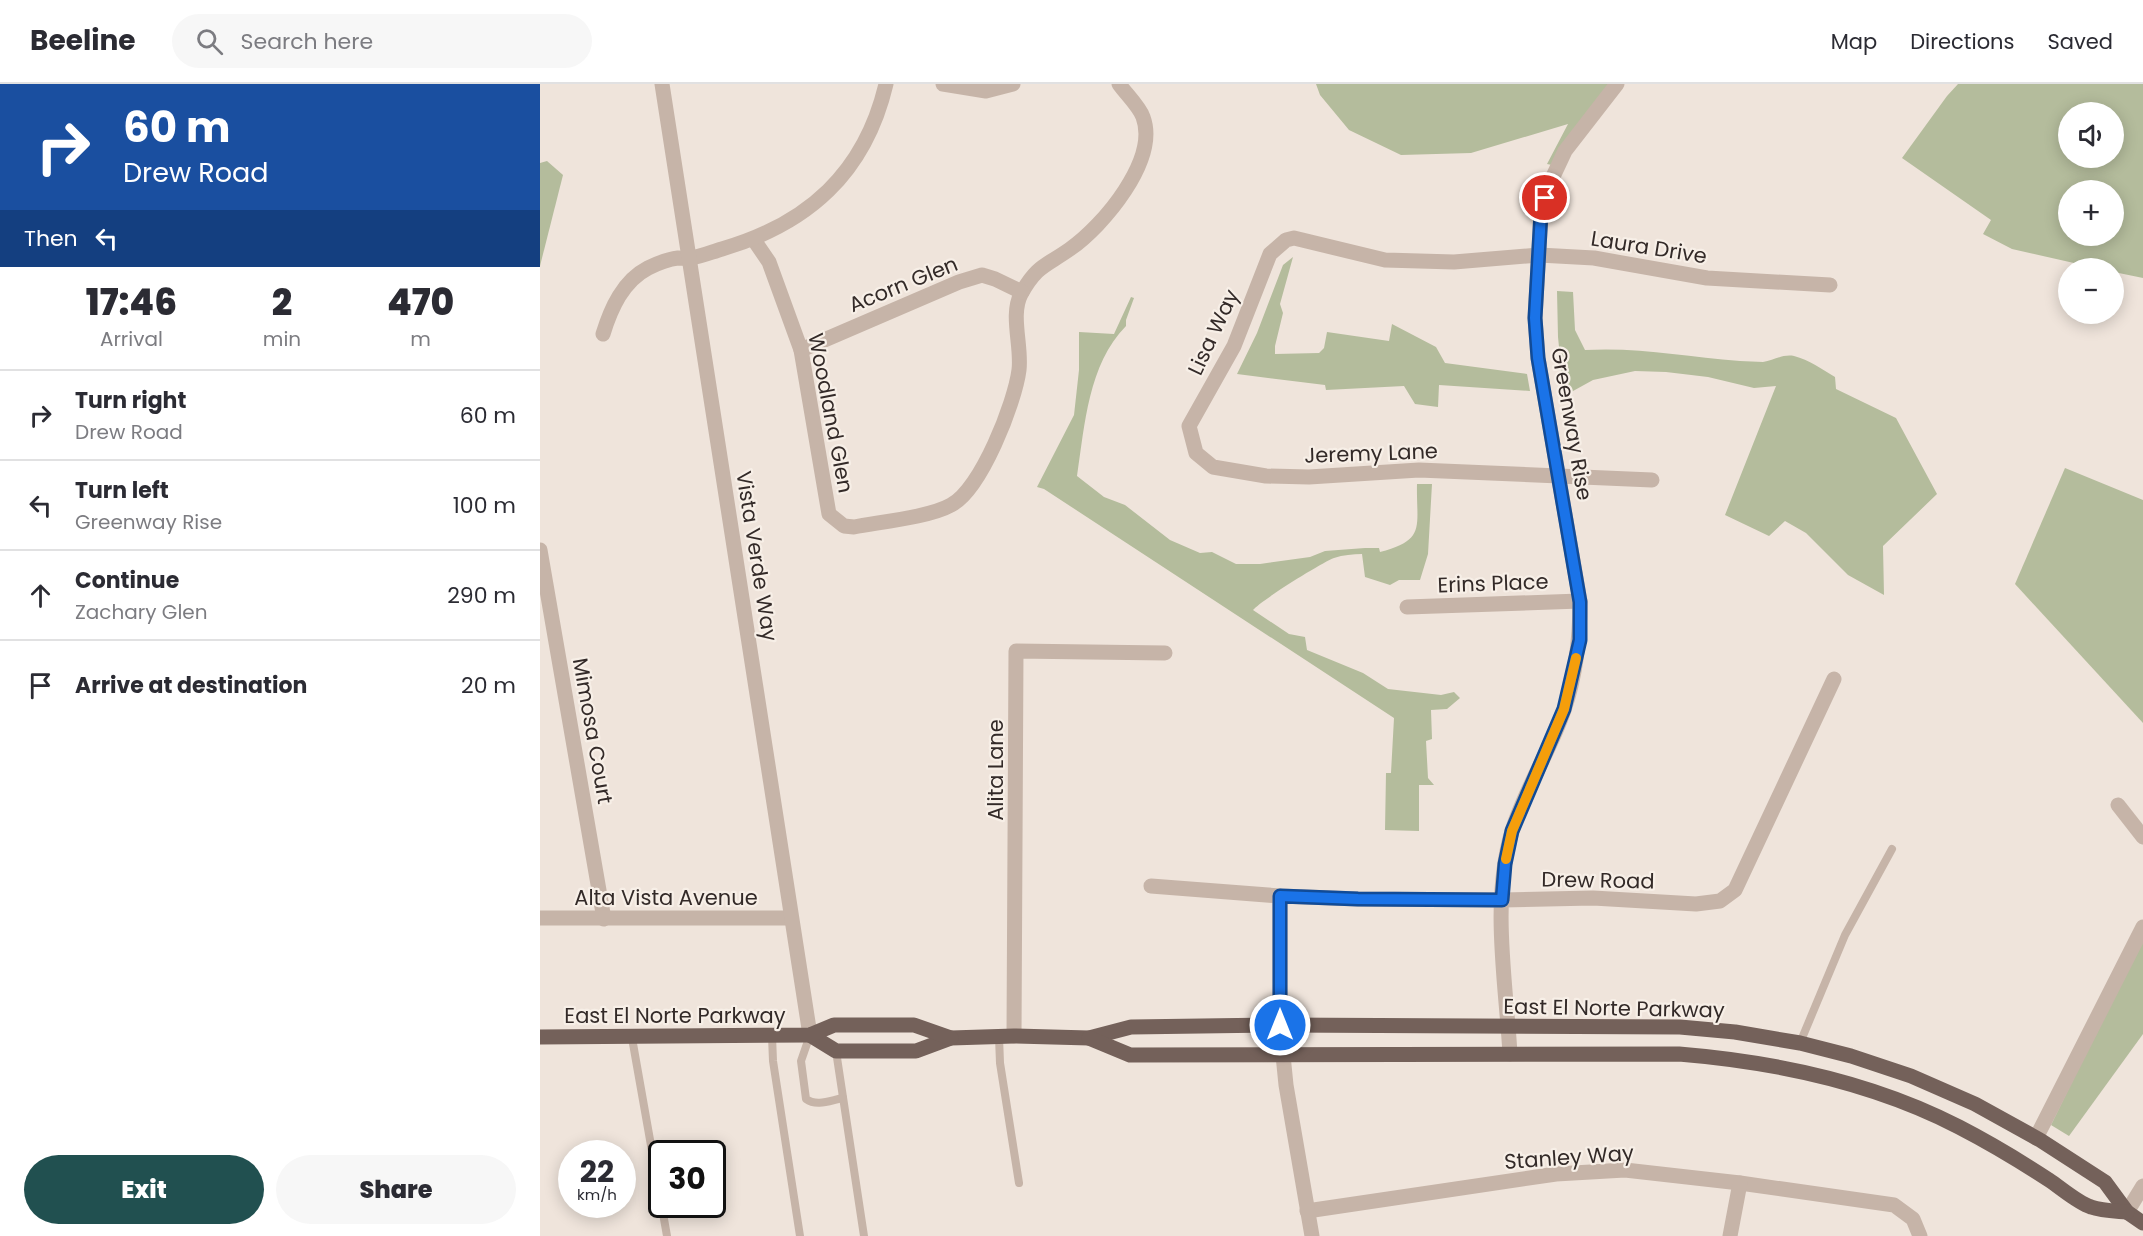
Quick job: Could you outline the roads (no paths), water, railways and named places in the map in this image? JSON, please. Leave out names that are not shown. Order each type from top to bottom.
[{"type":"main road","name":"East El Norte Parkway","points":[[540,1037],[810,1035],[834,1025],[914,1026],[951,1038],[1089,1038],[1131,1027],[1280,1025],[1680,1027],[1735,1032],[1800,1043],[1851,1056],[1911,1076],[1975,1104],[2036,1138],[2104,1182],[2127,1212],[2143,1223]]},
{"type":"main road","name":"East El Norte Parkway","points":[[810,1035],[836,1051],[916,1051],[951,1038]]},
{"type":"main road","name":"East El Norte Parkway","points":[[1089,1038],[1130,1055],[1679,1054],[1780,1066],[1833,1078],[1895,1099],[1958,1126],[2014,1158],[2090,1207],[2127,1212]]},
{"type":"street","name":"Vista Verde Way","points":[[662,84],[810,1035]]},
{"type":"street","points":[[603,334],[621,292],[647,268],[676,258],[690,259],[754,240],[815,204],[844,176],[865,140],[881,104],[886,84]]},
{"type":"street","points":[[943,84],[986,91],[1013,84]]},
{"type":"street","name":"Woodland Glen","points":[[754,240],[769,262],[801,350],[829,514],[844,526],[854,527],[935,511],[953,505],[976,479],[1009,413],[1019,369],[1017,303],[1022,292],[1037,269],[1071,248],[1103,220],[1136,172],[1147,137],[1143,116],[1119,84]]},
{"type":"street","name":"Greenway Rise","points":[[1510,1054],[1502,900],[1505,864],[1512,831],[1564,709],[1580,640],[1580,602],[1560,475],[1538,358],[1535,318],[1541,213],[1550,183],[1566,151],[1617,84]]},
{"type":"street","name":"Laura Drive","points":[[1286,240],[1294,237],[1386,260],[1454,262],[1539,255],[1594,258],[1707,278],[1830,285]]},
{"type":"street","name":"Lisa Way","points":[[1194,447],[1189,426],[1234,346],[1270,254],[1286,240]]},
{"type":"street","name":"Acorn Glen","points":[[801,350],[959,282],[982,275],[1022,292]]},
{"type":"street","name":"Jeremy Lane","points":[[1194,447],[1196,453],[1213,467],[1266,476],[1309,477],[1419,470],[1652,480]]},
{"type":"street","name":"Mimosa Court","points":[[540,550],[604,919]]},
{"type":"street","name":"Erins Place","points":[[1407,607],[1580,602]]},
{"type":"street","name":"Alita Lane","points":[[1007,1037],[1016,651],[1165,653]]},
{"type":"street","name":"Drew Road","points":[[1151,886],[1280,896],[1358,899],[1593,898],[1696,904],[1720,901],[1735,890],[1834,679]]},
{"type":"street","points":[[2118,805],[2143,837]]},
{"type":"street","points":[[1280,896],[1282,1055],[1312,1236]]},
{"type":"street","name":"Alta Vista Avenue","points":[[540,918],[791,918]]},
{"type":"street","points":[[2036,1138],[2143,927]]},
{"type":"street","name":"Stanley Way","points":[[1307,1211],[1556,1174],[1625,1170],[1740,1183],[1894,1205],[1913,1219],[1920,1236]]},
{"type":"street","points":[[1730,1236],[1740,1183]]},
{"type":"street","points":[[2127,1212],[2143,1186]]},
{"type":"lane","points":[[1800,1043],[1845,935],[1892,849]]},
{"type":"lane","points":[[810,1035],[801,1061],[806,1099],[817,1104],[843,1098]]},
{"type":"lane","points":[[772,1036],[773,1061],[800,1236]]},
{"type":"lane","points":[[1007,1037],[1000,1063],[1019,1184]]},
{"type":"lane","points":[[632,1038],[667,1236]]},
{"type":"lane","points":[[836,1051],[864,1236]]}]
